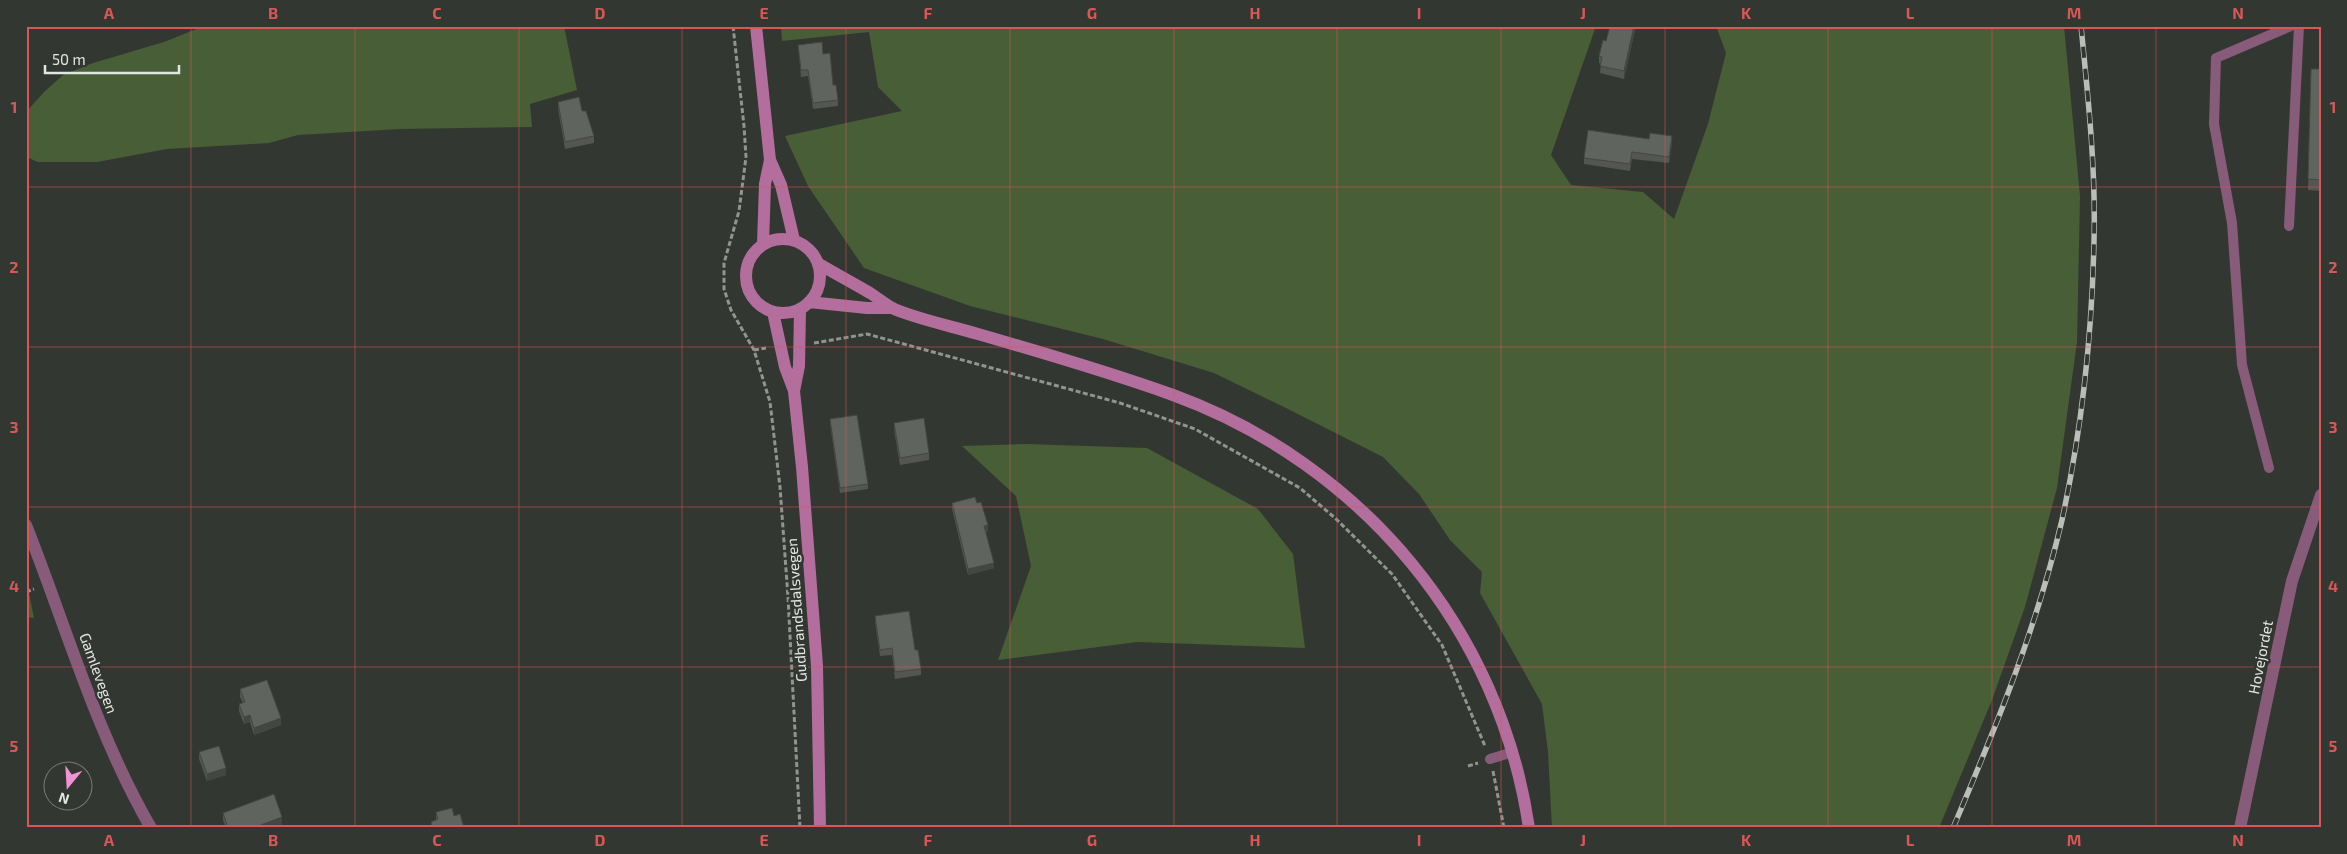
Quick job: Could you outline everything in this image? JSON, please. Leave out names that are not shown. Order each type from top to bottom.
[{"type":"main road","points":[[756,26],[770,160],[765,184],[763,244]]},
{"type":"main road","points":[[770,160],[781,185],[794,240]]},
{"type":"main road","points":[[893,308],[804,306],[787,313],[773,312],[756,302],[747,286],[745,277],[747,263],[763,244],[779,238],[794,240],[809,249],[819,264],[893,308],[1098,370],[1175,396],[1248,428],[1312,468],[1346,494],[1403,551],[1433,589],[1460,629],[1480,667],[1497,706],[1513,752],[1529,828]]},
{"type":"main road","points":[[804,306],[819,286],[819,264]]},
{"type":"main road","name":"Gudbrandsdalsvegen","points":[[794,391],[799,366],[804,306]]},
{"type":"main road","name":"Gudbrandsdalsvegen","points":[[773,312],[784,366],[794,391],[802,467],[817,666],[820,828]]},
{"type":"street","name":"Hovejordet","points":[[2240,828],[2292,581],[2321,495]]},
{"type":"street","name":"Gamlevegen","points":[[26,525],[104,732],[132,794],[151,828]]},
{"type":"lane","points":[[2269,468],[2242,365],[2232,224],[2214,124],[2216,58],[2291,26]]},
{"type":"lane","points":[[2290,226],[2299,26]]},
{"type":"lane","points":[[1490,759],[1513,752]]},
{"type":"path","points":[[733,26],[746,157],[743,189],[735,228],[724,263],[723,283],[731,310],[754,350],[770,402],[780,486],[788,597],[800,828]]},
{"type":"path","points":[[808,344],[868,334],[1120,403],[1195,429],[1300,488],[1335,518],[1392,574],[1442,645],[1490,759],[1504,828]]},
{"type":"path","points":[[754,350],[772,347]]},
{"type":"green space","points":[[204,26],[564,26],[577,90],[530,104],[532,127],[400,129],[298,135],[269,143],[167,149],[97,162],[38,162],[26,157],[26,112],[63,75],[93,63],[164,42]]},
{"type":"green space","points":[[781,26],[1596,26],[1551,155],[1571,185],[1643,192],[1674,219],[1708,124],[1726,53],[1716,26],[2064,26],[2080,196],[2077,342],[2057,488],[2025,607],[1992,700],[1939,828],[1552,828],[1548,752],[1542,704],[1480,593],[1482,572],[1450,540],[1419,494],[1383,457],[1214,373],[1103,339],[970,306],[864,268],[808,186],[785,136],[902,111],[878,87],[869,32],[782,41]]},
{"type":"green space","points":[[1026,444],[1147,448],[1258,509],[1293,554],[1305,648],[1137,642],[998,660],[1031,566],[1016,496],[962,446]]},
{"type":"green space","points":[[26,578],[34,618],[26,617]]},
{"type":"building","points":[[1610,26],[1634,26],[1624,71],[1600,66],[1602,57],[1599,56],[1603,40],[1606,41]]},
{"type":"building","points":[[822,42],[823,54],[830,53],[833,85],[836,85],[838,100],[813,103],[808,70],[801,70],[798,45]]},
{"type":"building","points":[[2311,69],[2321,69],[2321,180],[2308,179]]},
{"type":"building","points":[[579,97],[582,111],[586,111],[594,136],[565,142],[558,102]]},
{"type":"building","points":[[1588,130],[1649,139],[1650,133],[1672,136],[1669,157],[1632,152],[1630,164],[1584,158]]},
{"type":"building","points":[[857,415],[868,484],[840,488],[830,419]]},
{"type":"building","points":[[924,418],[929,453],[900,458],[894,423]]},
{"type":"building","points":[[975,497],[977,503],[981,502],[988,525],[984,526],[994,563],[968,569],[952,503]]},
{"type":"building","points":[[909,611],[915,650],[918,650],[921,669],[895,672],[892,648],[880,650],[875,616]]},
{"type":"building","points":[[267,680],[281,718],[254,728],[250,715],[244,717],[239,704],[245,702],[240,689]]},
{"type":"building","points":[[219,746],[226,768],[207,774],[199,752]]},
{"type":"building","points":[[274,794],[282,817],[253,828],[228,828],[223,813]]},
{"type":"building","points":[[452,808],[454,816],[460,814],[464,828],[433,828],[431,822],[438,819],[436,812]]},
{"type":"railway","points":[[1953,828],[1985,752],[2028,638],[2052,560],[2062,520],[2075,451],[2085,381],[2094,241],[2093,160],[2081,26]]}]
